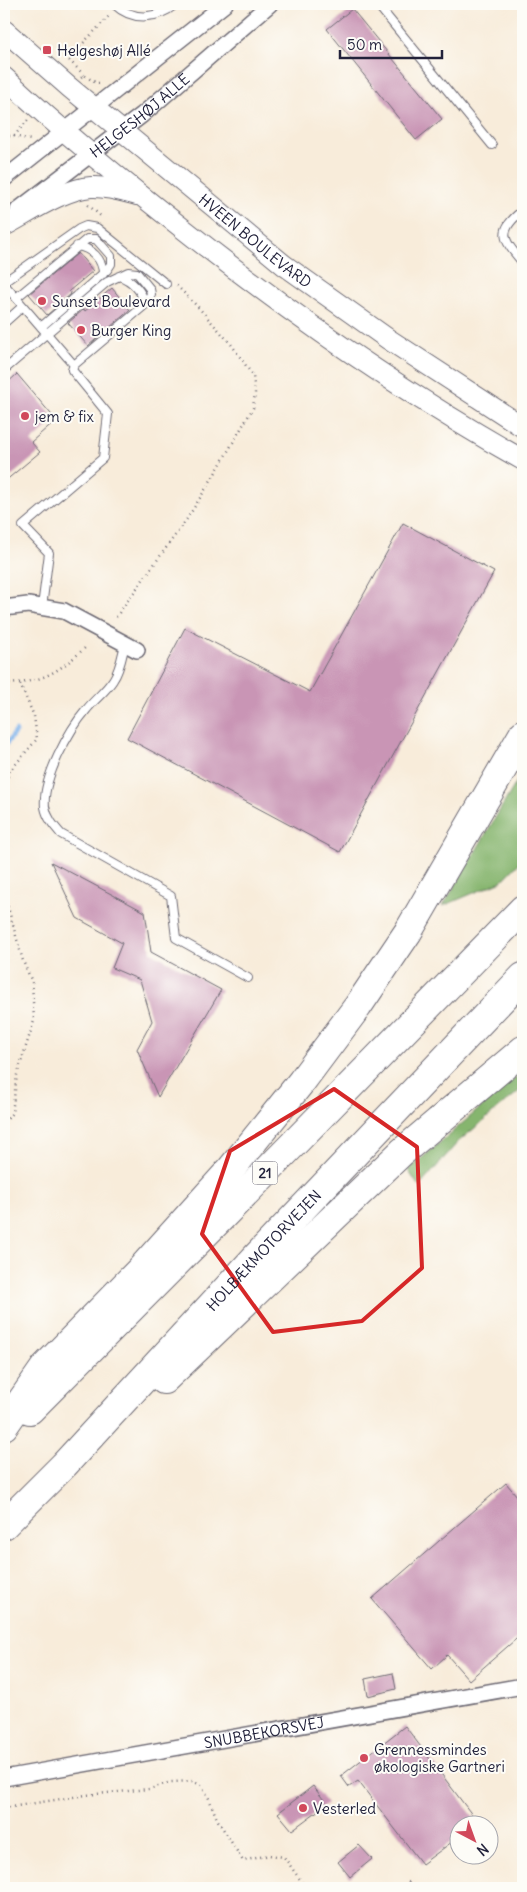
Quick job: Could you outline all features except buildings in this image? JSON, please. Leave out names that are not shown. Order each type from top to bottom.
[{"type":"highway","points":[[4,1426],[45,1367],[140,1270],[231,1169],[302,1081],[358,1006],[408,932],[523,734]]},
{"type":"highway","name":"21","points":[[4,1434],[222,1217],[523,908]]},
{"type":"highway","name":"HOLBÆKMOTORVEJEN","points":[[4,1525],[64,1465],[256,1256],[523,977]]},
{"type":"highway","points":[[64,1465],[174,1372],[402,1152],[523,1050]]},
{"type":"street","points":[[4,179],[225,4]]},
{"type":"street","name":"HELGESHØJ ALLE","points":[[4,221],[142,115],[270,4]]},
{"type":"street","name":"HVEEN BOULEVARD","points":[[4,30],[122,131],[284,265],[388,339],[523,427]]},
{"type":"street","points":[[4,77],[140,195],[241,274],[313,326],[409,391],[523,460]]},
{"type":"street","points":[[4,226],[70,191],[91,187],[108,188],[140,195]]},
{"type":"street","points":[[4,608],[28,605],[64,611],[131,647]]},
{"type":"street","name":"SNUBBEKORSVEJ","points":[[4,1778],[523,1686]]},
{"type":"lane","points":[[116,5],[134,15],[150,17],[168,10],[176,4]]},
{"type":"lane","points":[[377,4],[492,145]]},
{"type":"lane","points":[[523,210],[511,220],[505,228],[505,233],[510,247],[523,263]]},
{"type":"lane","points":[[74,365],[4,283],[72,233],[86,226],[97,228],[170,284]]},
{"type":"lane","points":[[16,298],[87,239],[96,239],[111,256],[109,268],[41,327]]},
{"type":"lane","points":[[77,246],[89,249],[101,263],[103,274]]},
{"type":"lane","points":[[4,370],[107,282],[128,272],[137,273],[150,289],[151,294],[145,305],[74,365],[72,370],[108,414],[103,458],[24,526],[49,553],[42,607]]},
{"type":"lane","points":[[4,323],[23,306]]},
{"type":"lane","points":[[131,647],[120,664],[114,679],[85,711],[58,757],[47,786],[45,806],[47,814],[61,834],[171,896],[176,938],[248,978]]},
{"type":"path","points":[[84,75],[68,59],[116,5]]},
{"type":"path","points":[[4,136],[14,136]]},
{"type":"path","points":[[85,200],[104,220]]},
{"type":"path","points":[[116,617],[187,519],[214,477],[253,408],[255,393],[253,376],[231,344],[198,307],[170,284]]},
{"type":"path","points":[[4,684],[20,684],[33,681],[62,668],[87,646]]},
{"type":"path","points":[[4,786],[10,771],[37,739],[34,716],[20,684]]},
{"type":"path","points":[[4,842],[7,864],[4,893],[23,961],[32,982],[34,1021],[17,1075],[12,1113],[4,1123]]},
{"type":"path","points":[[4,1808],[86,1794],[149,1789],[172,1782],[192,1781],[201,1785],[208,1796],[217,1819],[243,1861],[269,1855],[284,1857],[306,1888]]},
{"type":"path","points":[[400,1888],[410,1881]]},
{"type":"highlighted area","points":[[334,1089],[417,1147],[422,1268],[362,1321],[273,1332],[202,1234],[230,1151]]},
{"type":"green space","points":[[523,771],[523,859],[502,881],[443,906]]},
{"type":"green space","points":[[523,1071],[523,1088],[458,1142],[419,1187],[408,1170]]},
{"type":"waterway","points":[[4,747],[16,731]]},
{"type":"place","name":"Helgeshøj Allé","points":[[47,50]]},
{"type":"place","name":"Sunset Boulevard","points":[[42,301]]},
{"type":"place","name":"Burger King","points":[[81,330]]},
{"type":"place","name":"jem & fix","points":[[25,416]]},
{"type":"place","name":"Grennessmindes økologiske Gartneri","points":[[364,1758]]},
{"type":"place","name":"Vesterled","points":[[303,1808]]}]
